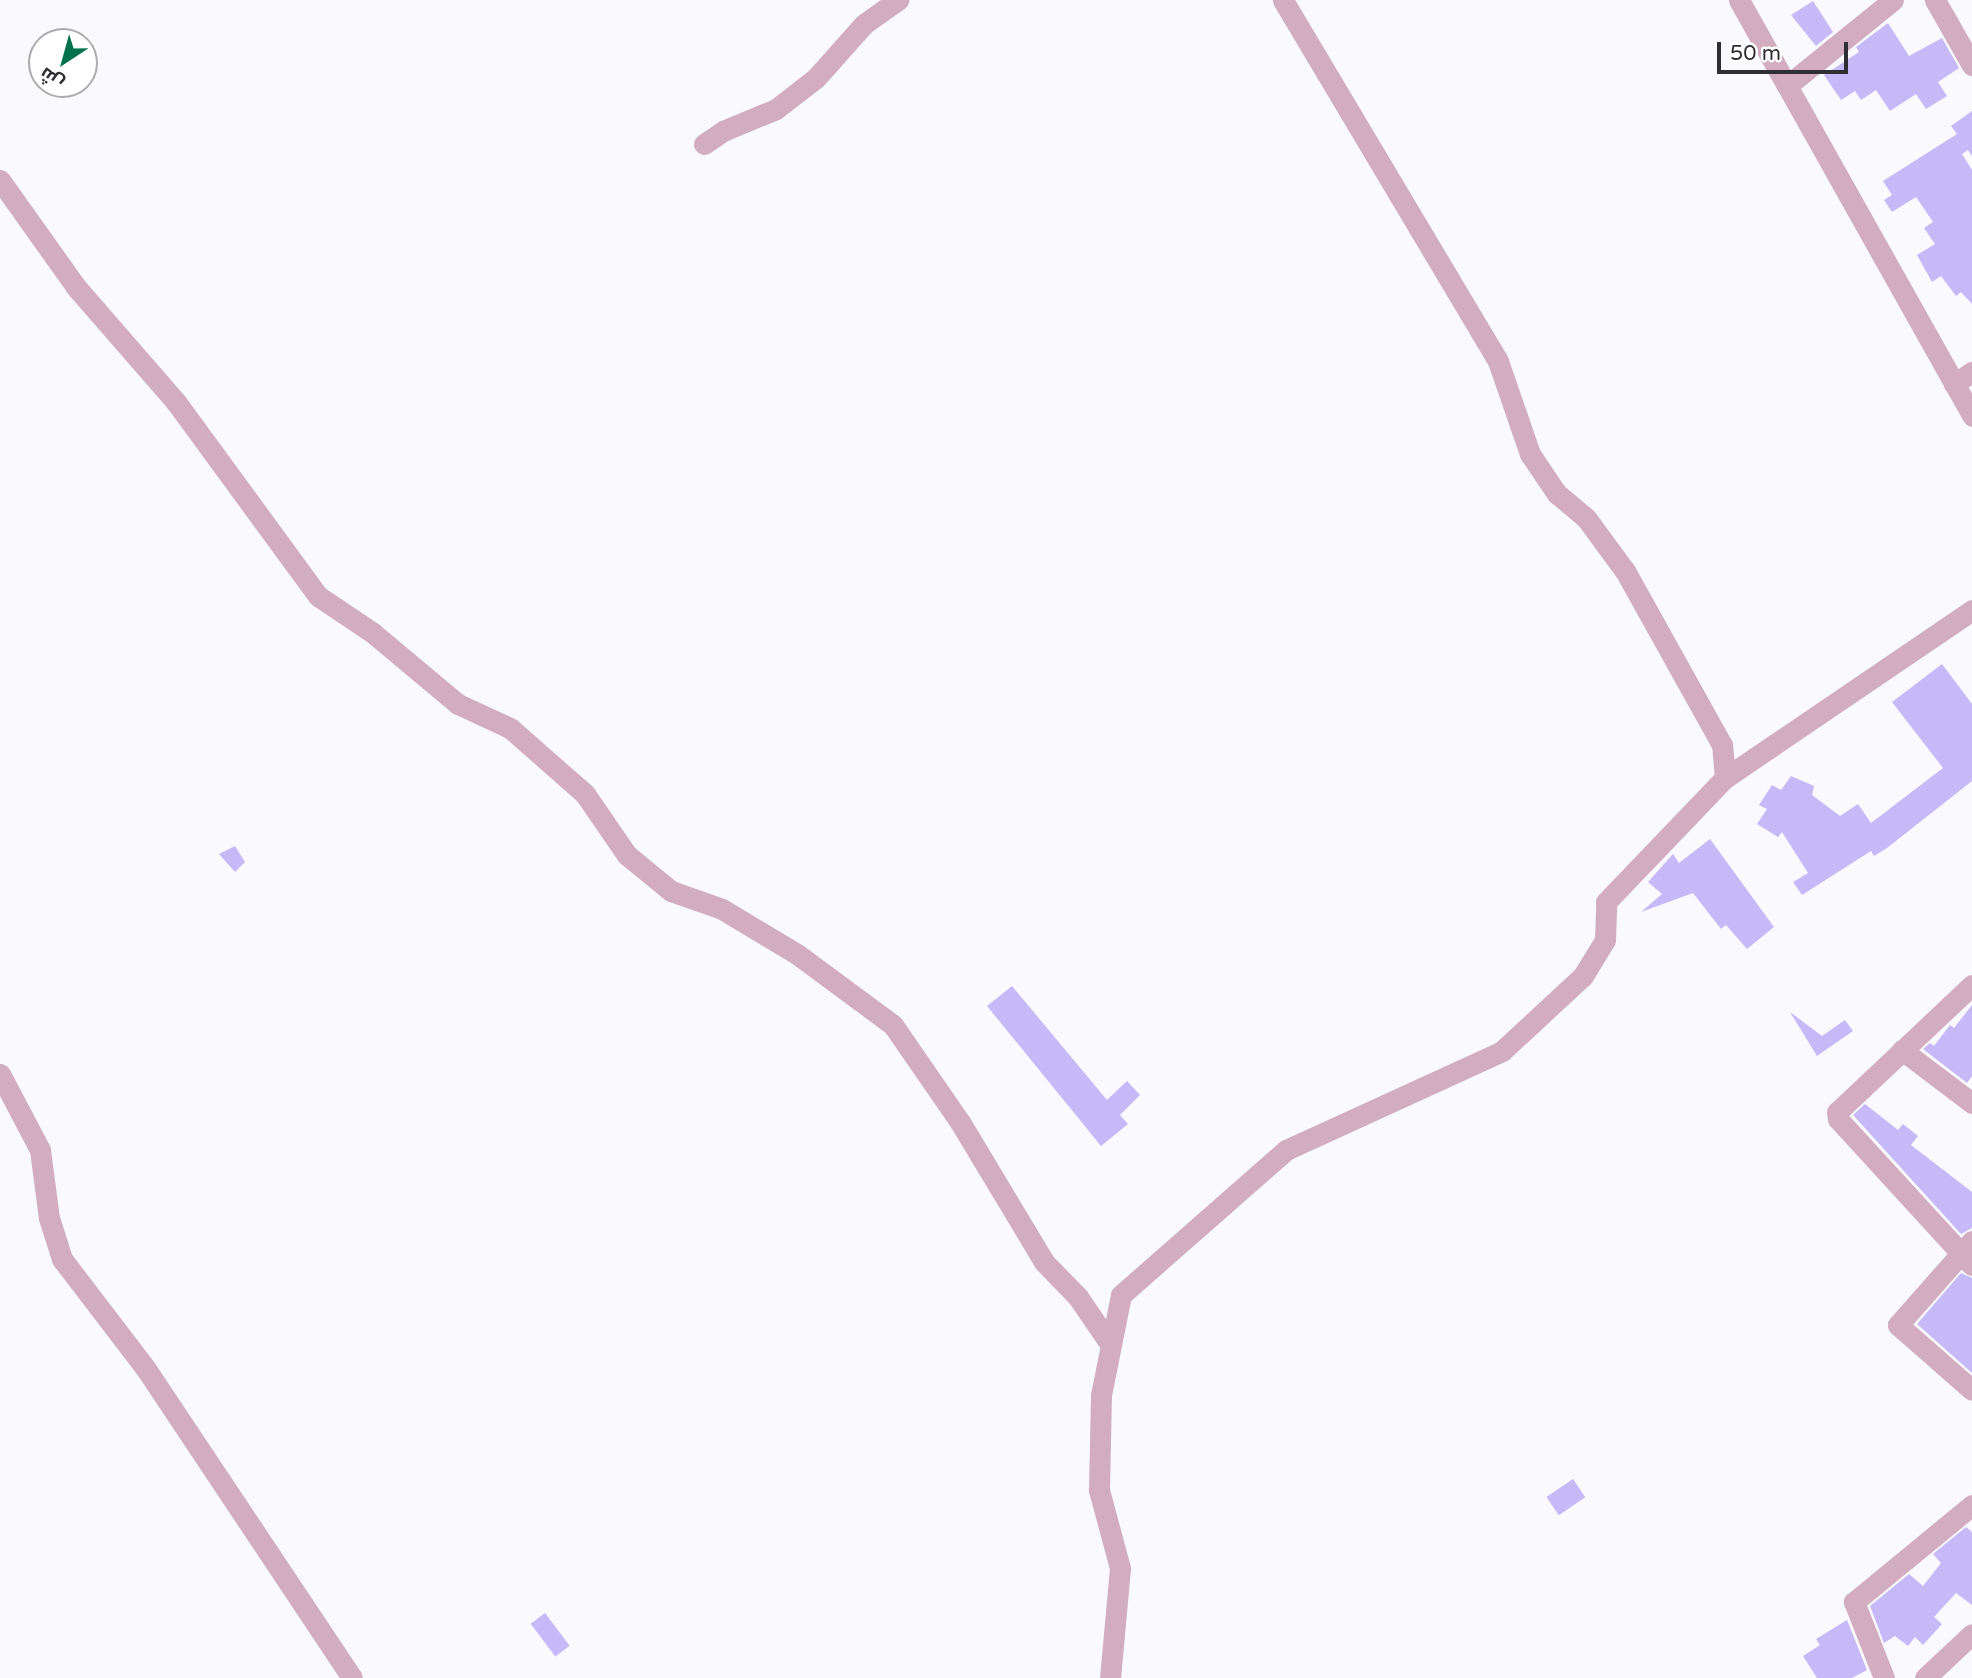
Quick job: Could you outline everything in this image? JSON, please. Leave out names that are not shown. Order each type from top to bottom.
[{"type":"street","points":[[704,145],[723,131],[776,109],[816,78],[864,24],[898,0]]},
{"type":"street","points":[[1283,0],[1498,361],[1530,454],[1557,494],[1586,518],[1625,571],[1722,745],[1725,778]]},
{"type":"street","points":[[1739,0],[1972,416]]},
{"type":"street","points":[[1788,85],[1893,0]]},
{"type":"street","points":[[1935,0],[1972,65]]},
{"type":"street","points":[[0,180],[76,287],[176,402],[318,596],[373,633],[458,704],[510,728],[586,794],[627,855],[671,891],[722,909],[797,954],[893,1025],[960,1122],[1044,1262],[1078,1297],[1108,1341]]},
{"type":"street","points":[[1954,384],[1972,372]]},
{"type":"street","points":[[1110,1678],[1120,1568],[1099,1490],[1101,1395],[1108,1341],[1121,1295],[1286,1150],[1502,1051],[1583,976],[1605,940],[1606,902],[1725,778],[1972,610]]},
{"type":"street","points":[[1972,985],[1839,1108],[1838,1119],[1968,1254],[1898,1325],[1972,1390]]},
{"type":"street","points":[[1902,1050],[1972,1103]]},
{"type":"street","points":[[0,1074],[40,1150],[49,1218],[62,1259],[154,1380],[352,1678]]},
{"type":"street","points":[[1884,1678],[1854,1602],[1972,1505]]},
{"type":"street","points":[[1925,1678],[1972,1634]]},
{"type":"building","points":[[1813,1],[1833,32],[1816,46],[1791,15]]},
{"type":"building","points":[[1888,23],[1909,56],[1942,38],[1959,68],[1938,82],[1947,96],[1926,109],[1916,94],[1890,111],[1876,90],[1861,100],[1855,91],[1841,100],[1824,75],[1859,52],[1856,47]]},
{"type":"building","points":[[1972,111],[1972,156],[1968,150],[1962,154],[1972,170],[1972,304],[1961,292],[1956,296],[1941,276],[1932,282],[1917,255],[1935,244],[1924,228],[1933,222],[1916,197],[1892,212],[1884,200],[1892,195],[1883,181],[1957,134],[1951,126]]},
{"type":"building","points":[[1942,664],[1972,704],[1972,781],[1887,848],[1874,856],[1871,851],[1802,895],[1793,882],[1808,873],[1782,832],[1778,837],[1757,824],[1767,809],[1759,805],[1772,785],[1781,790],[1791,776],[1814,786],[1812,795],[1840,816],[1858,804],[1871,823],[1943,768],[1892,702]]},
{"type":"building","points":[[1710,839],[1774,927],[1747,949],[1726,925],[1721,929],[1693,893],[1641,912],[1662,894],[1648,882],[1673,854],[1679,863]]},
{"type":"building","points":[[235,846],[245,862],[235,872],[219,854]]},
{"type":"building","points":[[1012,986],[1107,1100],[1127,1081],[1140,1095],[1120,1115],[1128,1124],[1101,1146],[987,1006]]},
{"type":"building","points":[[1972,1005],[1972,1076],[1967,1083],[1923,1049],[1930,1043],[1934,1046],[1950,1025],[1954,1028]]},
{"type":"building","points":[[1790,1012],[1822,1036],[1845,1020],[1853,1031],[1817,1056]]},
{"type":"building","points":[[1865,1104],[1898,1130],[1903,1124],[1918,1136],[1911,1145],[1972,1192],[1972,1228],[1961,1234],[1853,1115]]},
{"type":"building","points":[[1961,1273],[1972,1278],[1972,1373],[1917,1324]]},
{"type":"building","points":[[1573,1479],[1585,1497],[1559,1515],[1546,1497]]},
{"type":"building","points":[[1966,1527],[1972,1532],[1972,1605],[1956,1593],[1934,1617],[1942,1624],[1923,1645],[1915,1637],[1908,1646],[1895,1636],[1884,1643],[1870,1606],[1909,1574],[1923,1586],[1941,1563],[1933,1554]]},
{"type":"building","points":[[545,1613],[570,1646],[555,1657],[531,1624]]},
{"type":"building","points":[[1847,1620],[1867,1670],[1852,1678],[1817,1678],[1803,1656],[1820,1645],[1816,1639]]}]
